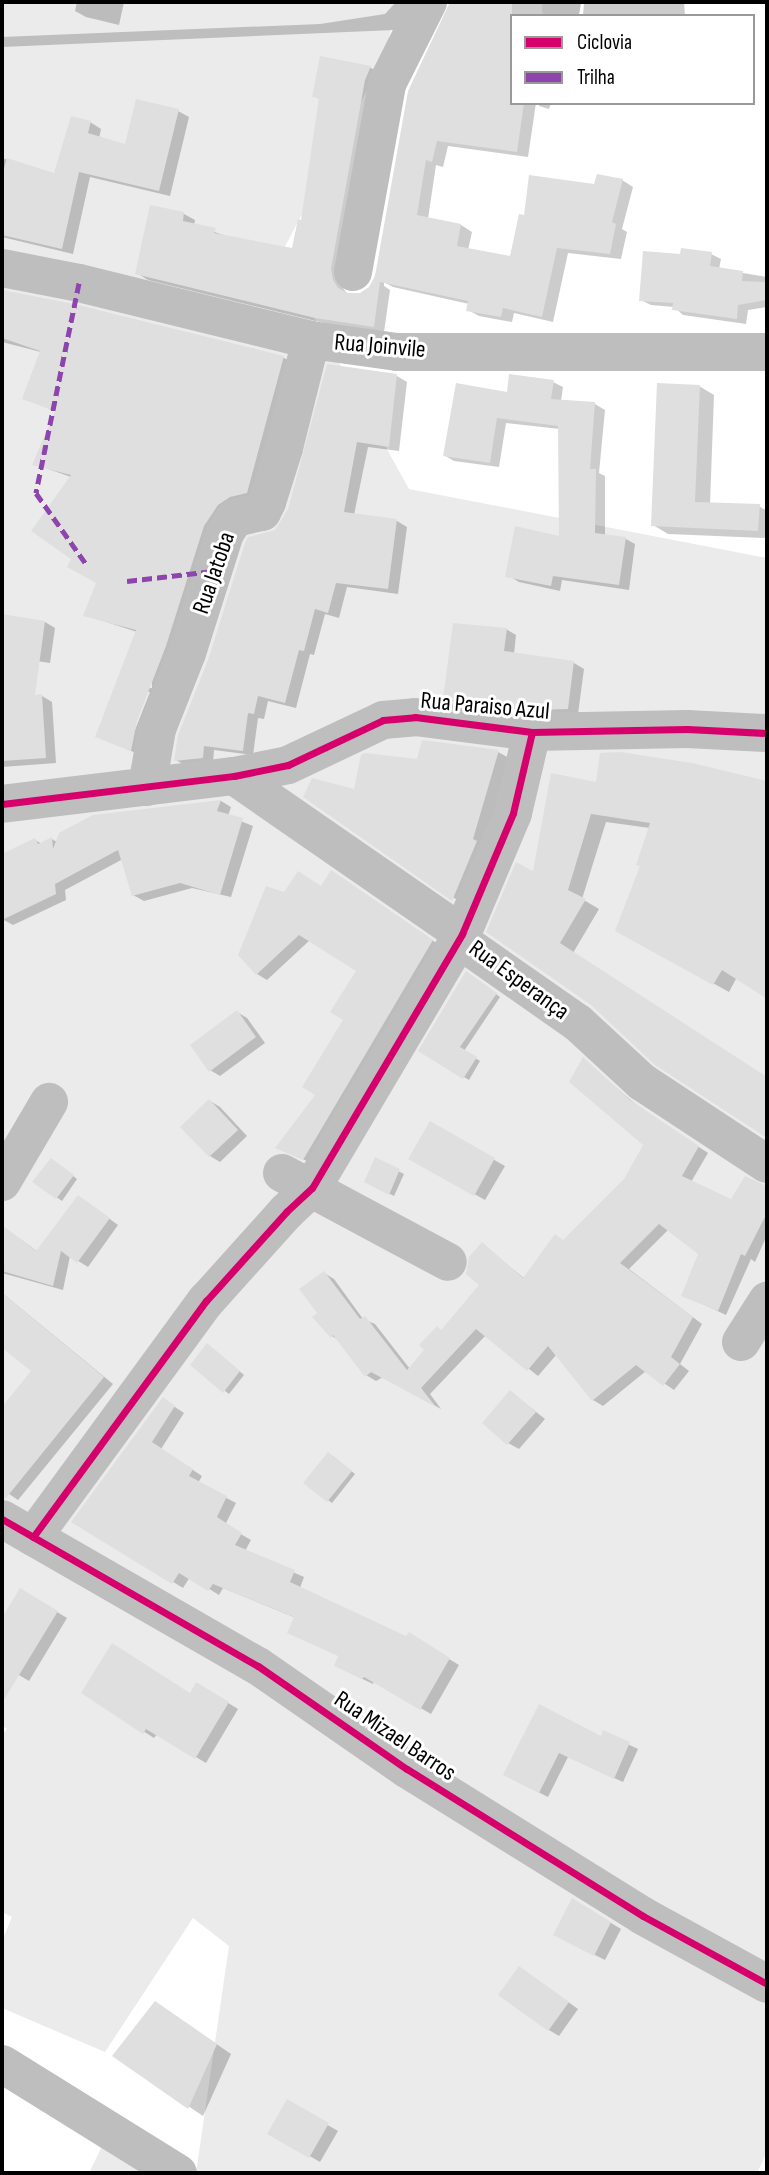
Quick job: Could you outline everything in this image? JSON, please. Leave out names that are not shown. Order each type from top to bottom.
[{"type":"street","points":[[354,272],[387,84],[428,2]]},
{"type":"street","name":"Rua Joinvile","points":[[2,268],[79,283],[312,340],[397,352],[767,352]]},
{"type":"street","name":"Rua Jatoba","points":[[147,787],[157,729],[187,653],[225,533],[235,518],[262,512],[267,502],[312,340]]},
{"type":"street","name":"Rua Paraiso Azul","points":[[2,804],[234,776],[288,765],[383,720],[415,717],[532,732],[687,729],[767,733]]},
{"type":"street","points":[[18,1528],[206,1301],[286,1212],[297,1181],[462,934],[513,813],[532,732]]},
{"type":"street","name":"Rua Esperança","points":[[234,776],[462,934],[465,944],[578,1023],[642,1082],[767,1164]]},
{"type":"street","points":[[2,1182],[49,1102]]},
{"type":"street","points":[[297,1181],[448,1262]]},
{"type":"street","points":[[741,1342],[767,1301]]},
{"type":"street","name":"Rua Mizael Barros","points":[[18,1528],[258,1666],[407,1769],[643,1916],[767,1984]]},
{"type":"street","points":[[2,2064],[178,2173]]},
{"type":"shaded area","points":[[2,2],[398,2],[384,58],[280,256],[409,489],[767,558],[767,2152],[757,2173],[196,2173],[229,1946],[193,1918],[105,2052],[2,2008],[2,1941],[12,1917],[2,1912],[2,1736],[7,1728],[2,1727]]},
{"type":"shaded area","points":[[396,2],[415,2],[394,30],[2,47],[2,37],[320,24],[385,14]]},
{"type":"shaded area","points":[[105,2140],[163,2173],[89,2173]]},
{"type":"building","points":[[450,2],[512,2],[510,105],[524,105],[517,152],[437,141],[432,162],[426,160],[417,215],[461,224],[457,246],[510,256],[519,214],[524,215],[529,175],[594,184],[597,174],[623,179],[612,222],[616,224],[610,254],[557,248],[542,317],[503,308],[501,317],[466,311],[468,301],[380,282],[374,327],[315,318],[135,274],[150,205],[184,212],[183,221],[216,228],[214,233],[292,248],[298,219],[301,220],[319,98],[312,97],[320,56],[371,66],[365,80],[331,269],[338,288],[348,293],[360,293],[369,287],[375,276],[408,91]]},
{"type":"building","points":[[136,99],[179,109],[159,191],[79,172],[62,249],[2,235],[2,175],[7,158],[54,173],[71,116],[91,121],[88,133],[125,144]]},
{"type":"building","points":[[681,248],[712,252],[710,266],[743,271],[742,281],[767,282],[767,300],[738,305],[737,319],[672,310],[673,303],[639,301],[643,251],[680,254]]},
{"type":"building","points":[[2,290],[74,304],[284,356],[247,493],[230,497],[218,505],[204,526],[166,646],[137,721],[131,751],[95,737],[136,630],[83,616],[96,583],[67,567],[71,559],[31,531],[71,475],[32,465],[55,411],[22,399],[40,351],[2,338]]},
{"type":"building","points":[[327,364],[397,374],[389,447],[357,442],[344,512],[397,519],[388,589],[336,583],[328,613],[315,609],[304,651],[299,650],[285,703],[258,696],[254,714],[248,713],[243,751],[204,746],[203,758],[174,761],[178,735],[208,660],[245,543],[248,537],[275,530],[288,509]]},
{"type":"building","points":[[509,374],[554,380],[551,399],[595,402],[590,469],[596,469],[595,533],[626,537],[619,585],[553,576],[551,586],[505,577],[515,526],[559,536],[558,426],[497,418],[490,463],[443,456],[456,383],[507,392]]},
{"type":"building","points":[[657,383],[700,385],[695,502],[760,504],[758,531],[651,526]]},
{"type":"building","points":[[2,614],[45,621],[35,695],[42,694],[46,758],[2,761]]},
{"type":"building","points":[[453,623],[507,628],[504,651],[574,661],[568,709],[533,710],[443,699]]},
{"type":"building","points":[[422,740],[499,750],[473,839],[477,841],[452,901],[303,797],[312,778],[354,789],[361,755],[365,753],[417,759]]},
{"type":"building","points":[[620,752],[692,763],[767,781],[767,999],[722,970],[713,985],[615,931],[640,866],[636,865],[650,823],[591,814],[568,890],[586,899],[560,943],[767,1077],[767,1138],[655,1065],[591,1005],[486,932],[516,862],[533,871],[551,773],[596,782],[600,753]]},
{"type":"building","points":[[221,800],[217,811],[243,818],[220,895],[180,883],[132,896],[118,850],[55,884],[56,894],[2,920],[2,854],[35,838],[38,844],[52,837],[53,849],[59,833],[93,815]]},
{"type":"building","points":[[331,870],[433,940],[303,1160],[275,1148],[315,1095],[302,1087],[343,1020],[330,1012],[356,971],[299,935],[256,975],[238,955],[266,886],[284,892],[298,871],[321,886]]},
{"type":"building","points":[[466,971],[497,993],[460,1047],[477,1057],[463,1079],[418,1051]]},
{"type":"building","points":[[237,1010],[256,1037],[209,1072],[190,1045]]},
{"type":"building","points":[[583,1057],[630,1100],[699,1146],[682,1176],[731,1199],[745,1176],[767,1186],[767,1213],[745,1256],[741,1254],[718,1311],[681,1296],[698,1254],[659,1224],[620,1263],[693,1317],[671,1357],[680,1364],[663,1386],[636,1365],[592,1401],[548,1346],[527,1371],[476,1329],[421,1388],[436,1407],[371,1372],[365,1377],[333,1335],[331,1338],[312,1317],[317,1313],[299,1289],[324,1271],[360,1319],[365,1316],[407,1370],[424,1350],[419,1345],[437,1326],[441,1330],[479,1285],[466,1274],[469,1257],[482,1242],[523,1278],[555,1234],[563,1240],[624,1179],[643,1145],[569,1082]]},
{"type":"building","points":[[209,1099],[238,1130],[209,1157],[180,1127]]},
{"type":"building","points":[[430,1121],[495,1158],[474,1196],[408,1159]]},
{"type":"building","points":[[375,1157],[400,1169],[389,1195],[364,1182]]},
{"type":"building","points":[[51,1158],[74,1175],[56,1199],[32,1182]]},
{"type":"building","points":[[78,1195],[110,1218],[77,1263],[61,1251],[53,1286],[2,1271],[2,1225],[36,1251]]},
{"type":"building","points":[[2,1293],[104,1377],[6,1498],[2,1497],[2,1407],[31,1371],[2,1348]]},
{"type":"building","points":[[207,1343],[240,1371],[223,1393],[190,1365]]},
{"type":"building","points":[[510,1390],[536,1412],[507,1445],[482,1423]]},
{"type":"building","points":[[163,1397],[175,1406],[152,1442],[193,1469],[189,1476],[227,1496],[217,1517],[242,1533],[235,1545],[295,1570],[290,1582],[406,1636],[409,1632],[450,1658],[420,1710],[364,1677],[362,1679],[334,1666],[338,1656],[287,1633],[294,1617],[213,1584],[208,1591],[179,1573],[172,1584],[71,1522]]},
{"type":"building","points":[[328,1452],[352,1471],[327,1502],[303,1483]]},
{"type":"building","points":[[20,1588],[58,1611],[2,1703],[2,1618]]},
{"type":"building","points":[[112,1643],[190,1693],[196,1682],[229,1702],[195,1759],[146,1729],[143,1734],[81,1693]]},
{"type":"building","points":[[539,1704],[601,1736],[603,1730],[630,1742],[614,1779],[559,1753],[539,1793],[503,1775]]},
{"type":"building","points":[[572,1898],[611,1922],[594,1956],[553,1935]]},
{"type":"building","points":[[519,1966],[569,2002],[548,2031],[498,1995]]},
{"type":"building","points":[[155,2001],[217,2044],[188,2109],[112,2056]]},
{"type":"building","points":[[287,2099],[329,2123],[309,2158],[267,2134]]},
{"type":"marked path","points":[[79,283],[36,493],[86,564]]},
{"type":"marked path","points":[[127,581],[213,571]]},
{"type":"cycle path","points":[[2,804],[234,776],[288,765],[383,720],[415,717],[532,732],[687,729],[767,733]]},
{"type":"cycle path","points":[[33,1537],[206,1301],[286,1212],[312,1188],[462,934],[513,813],[532,732]]},
{"type":"cycle path","points":[[2,1519],[258,1666],[407,1769],[643,1916],[767,1984]]}]
